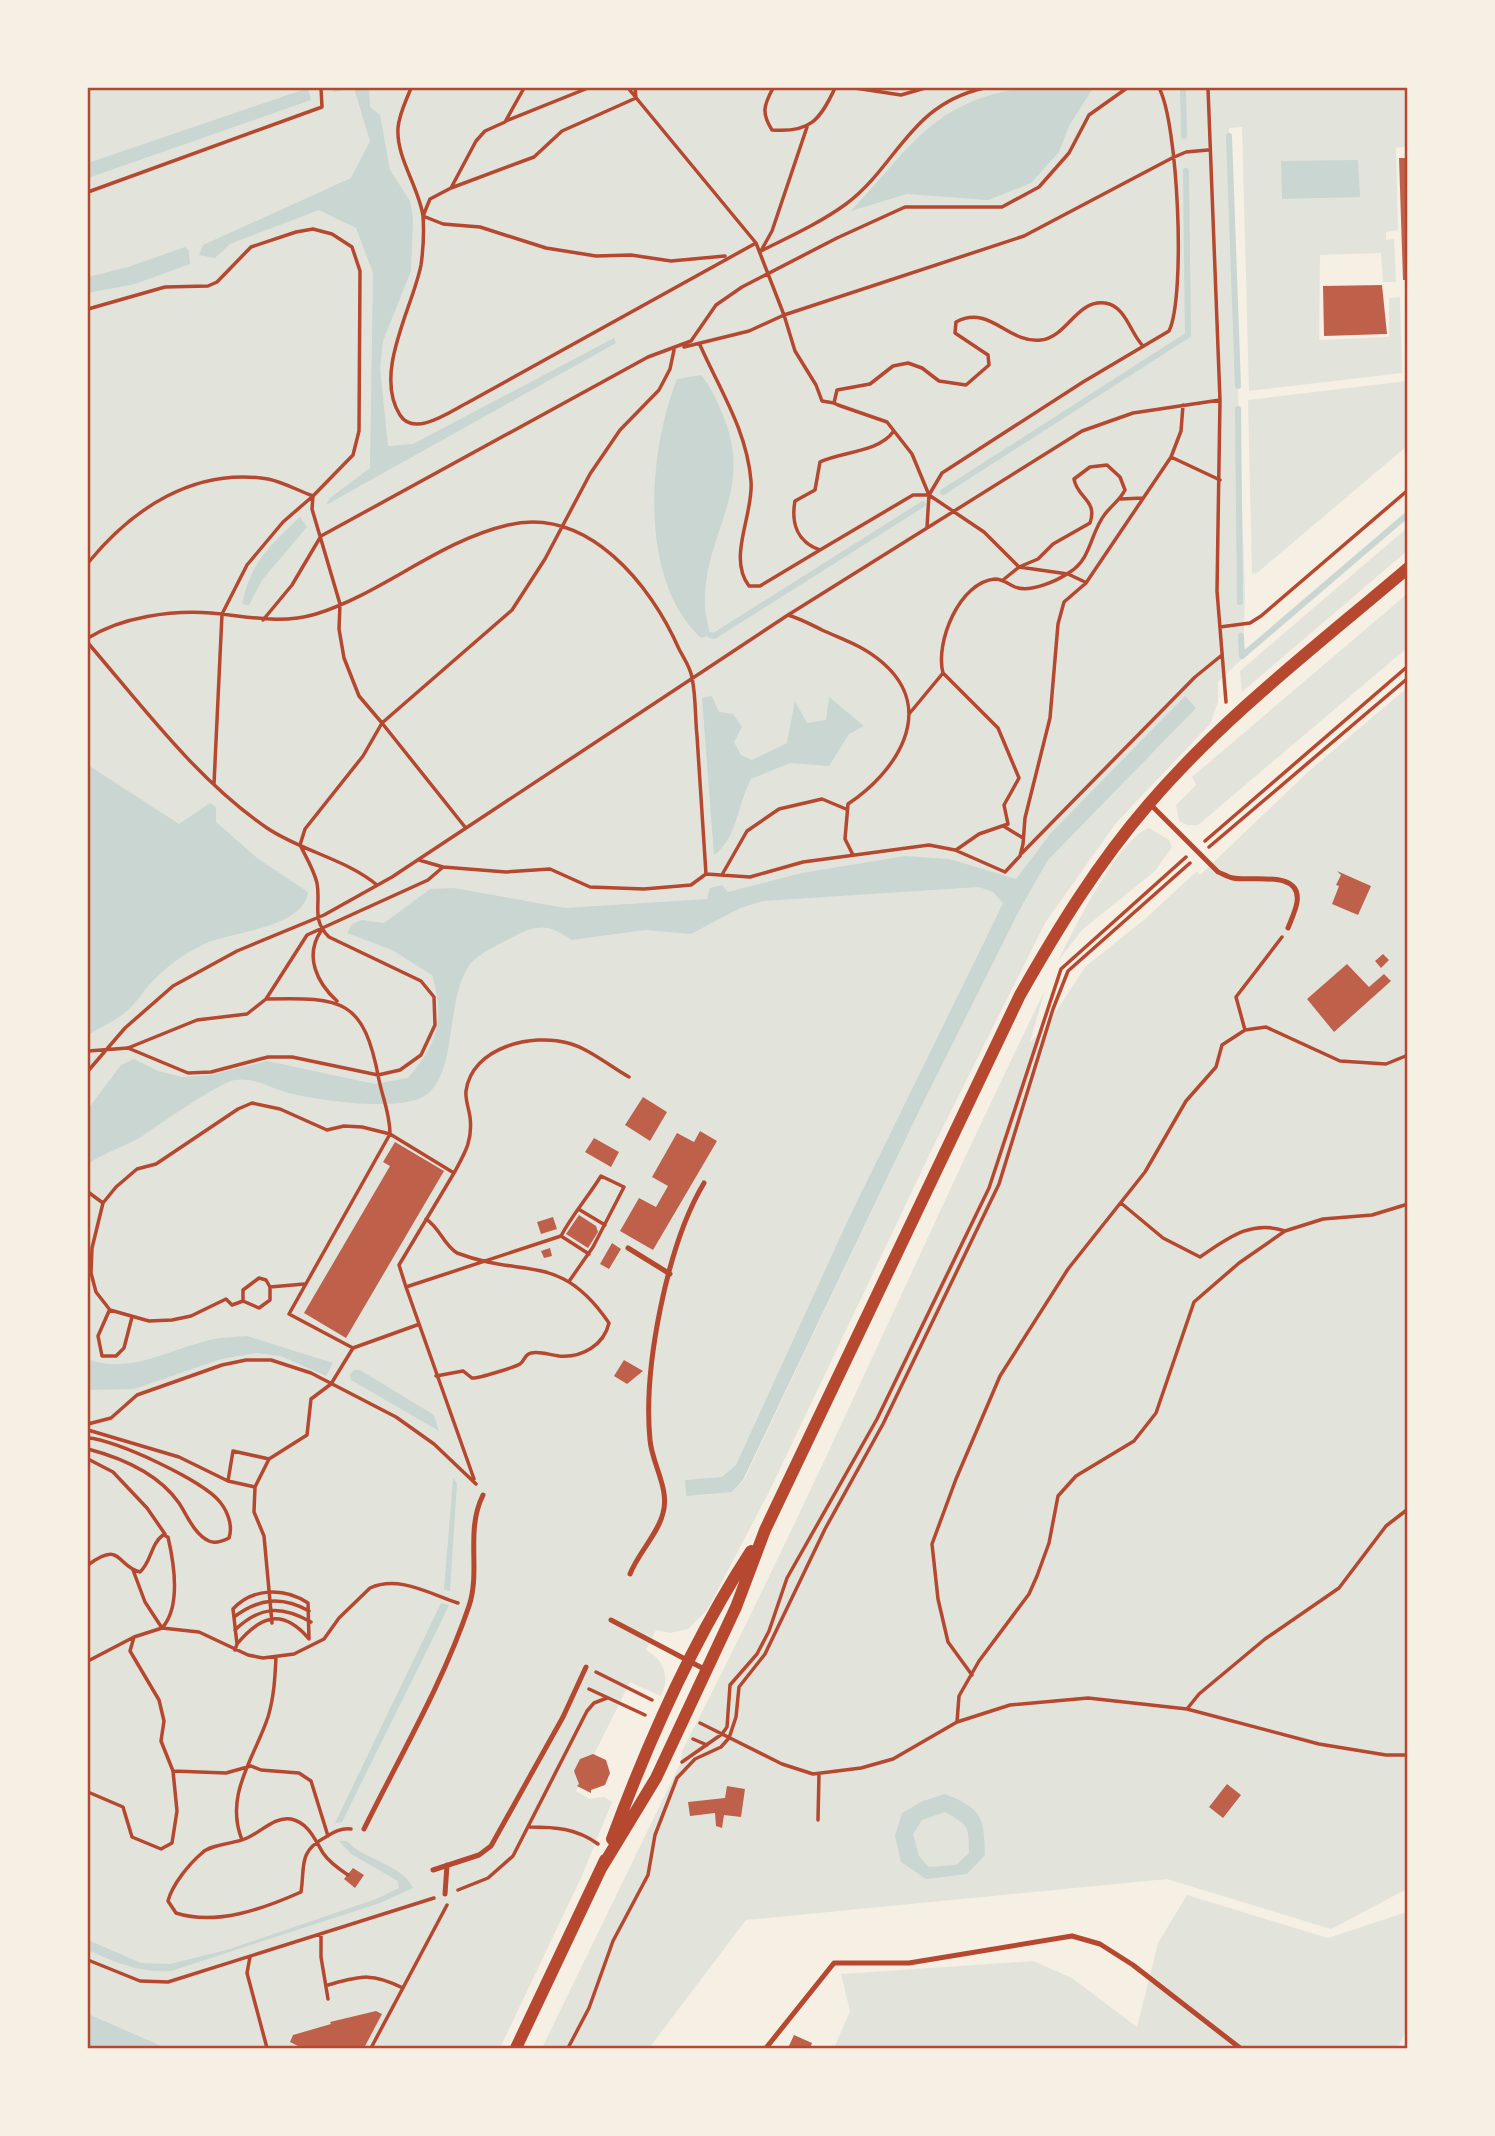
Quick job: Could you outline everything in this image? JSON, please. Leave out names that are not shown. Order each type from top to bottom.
[{"type":"street","points":[[602,1867],[656,1777],[736,1607],[765,1530],[1020,995],[1078,897],[1149,803],[1229,722],[1408,568]]},
{"type":"street","points":[[516,2049],[602,1867],[638,1769],[688,1661],[720,1598],[765,1530]]},
{"type":"lane","points":[[1149,803],[1218,872],[1232,878],[1277,879],[1290,884],[1297,893],[1298,901],[1288,928]]},
{"type":"lane","points":[[630,1574],[663,1514],[664,1497],[650,1442],[649,1389],[654,1344],[670,1274],[695,1199],[704,1183]]},
{"type":"lane","points":[[628,1248],[670,1274]]},
{"type":"lane","points":[[364,1829],[452,1654],[471,1601],[475,1511],[483,1495]]},
{"type":"lane","points":[[611,1620],[706,1670]]},
{"type":"lane","points":[[433,1870],[479,1856],[491,1846],[563,1717],[586,1667]]},
{"type":"lane","points":[[445,1894],[447,1865]]},
{"type":"lane","points":[[766,2049],[834,1963],[909,1962],[1072,1936],[1100,1944],[1133,1965],[1240,2049]]},
{"type":"path","points":[[88,192],[322,107],[321,88]]},
{"type":"path","points":[[411,88],[398,130],[422,216],[421,265],[392,359],[394,400],[400,416],[418,425],[467,403],[729,255],[755,243]]},
{"type":"path","points":[[505,122],[524,88]]},
{"type":"path","points":[[451,188],[476,141],[485,131],[588,88]]},
{"type":"path","points":[[628,88],[761,251],[801,365],[816,385],[822,401],[887,422],[912,454],[929,495],[984,532],[1019,567],[1068,574],[1086,583]]},
{"type":"path","points":[[635,88],[635,98]]},
{"type":"path","points":[[773,88],[764,105],[764,117],[772,130],[807,127]]},
{"type":"path","points":[[761,251],[772,231],[807,127],[822,114],[835,88]]},
{"type":"path","points":[[855,88],[901,95],[925,88]]},
{"type":"path","points":[[761,251],[847,203],[907,135],[939,105],[984,88]]},
{"type":"path","points":[[1114,96],[1115,88]]},
{"type":"path","points":[[682,347],[698,334],[716,305],[768,274],[905,207],[1002,207],[1039,187],[1069,153],[1090,115],[1127,88]]},
{"type":"path","points":[[926,527],[929,495],[942,473],[1169,331],[1174,321],[1177,205],[1169,114],[1159,88]]},
{"type":"path","points":[[1208,88],[1208,150],[1220,400],[1217,592],[1229,722]]},
{"type":"path","points":[[422,216],[430,199],[451,188],[534,157],[562,131],[635,98]]},
{"type":"path","points":[[263,620],[292,585],[321,536],[648,357],[749,331],[784,315],[1024,236],[1172,158],[1186,152],[1208,150]]},
{"type":"path","points":[[422,216],[443,224],[480,227],[546,248],[596,256],[631,255],[671,261],[729,255]]},
{"type":"path","points":[[88,309],[165,288],[208,286],[217,282],[251,247],[313,229],[332,234],[352,247],[360,271],[359,431],[353,455],[283,522],[247,565],[222,614],[214,784]]},
{"type":"path","points":[[834,403],[837,390],[870,384],[893,366],[908,363],[947,384],[966,385],[974,380],[989,365],[988,355],[955,333],[956,322],[964,317],[977,315],[1030,341],[1045,340],[1061,332],[1091,304],[1104,303],[1114,307],[1127,320],[1135,338],[1143,346]]},
{"type":"path","points":[[700,345],[747,445],[752,485],[740,563],[743,578],[750,586],[760,586],[913,495],[929,495]]},
{"type":"path","points":[[128,1048],[188,1073],[211,1072],[268,1057],[292,1057],[378,1075],[400,1070],[421,1055],[435,1026],[434,998],[421,981],[328,937],[322,930],[316,918],[317,883],[300,845],[305,829],[363,756],[382,723],[512,610],[530,586],[590,474],[620,430],[659,390],[670,369],[674,350]]},
{"type":"path","points":[[88,1071],[125,1028],[173,986],[237,951],[316,918],[377,886],[788,615],[926,527],[1098,423],[1133,413],[1220,400]]},
{"type":"path","points":[[1020,856],[1050,718],[1058,624],[1064,602],[1086,583],[1171,457],[1181,431],[1183,405]]},
{"type":"path","points":[[820,550],[811,547],[796,529],[793,518],[795,502],[816,490],[820,462],[848,456],[888,440],[893,432]]},
{"type":"path","points":[[1171,457],[1220,480]]},
{"type":"path","points":[[909,714],[943,673],[943,649],[951,615],[975,589],[994,579],[1003,580],[1017,588],[1033,587],[1068,574],[1081,564],[1104,515],[1121,499],[1125,490],[1120,477],[1107,465],[1099,464],[1077,473],[1075,486],[1091,502],[1093,514],[1090,523],[1053,544],[1038,559],[1019,567],[1003,580]]},
{"type":"path","points":[[88,563],[112,533],[165,495],[214,478],[269,479],[313,496]]},
{"type":"path","points":[[1220,627],[1250,623],[1261,616],[1408,490]]},
{"type":"path","points":[[313,496],[312,509],[340,604],[339,629],[344,658],[359,696],[466,827]]},
{"type":"path","points":[[1121,499],[1145,497]]},
{"type":"path","points":[[377,886],[269,829],[238,807],[214,784],[88,640],[116,626],[190,612],[263,620],[301,617],[340,604],[442,552],[504,526],[525,523],[562,527],[598,543],[629,571],[664,617],[692,677],[706,874]]},
{"type":"path","points":[[788,615],[854,643],[883,663],[896,676],[909,714],[909,726],[889,769],[848,804],[846,809],[845,839],[854,856]]},
{"type":"path","points":[[418,860],[443,867],[506,872],[550,869],[590,887],[644,889],[691,885],[706,874],[750,877],[803,862],[911,845],[955,850],[1005,872],[1031,840],[1119,752],[1195,677],[1222,655]]},
{"type":"path","points":[[707,1745],[727,1727],[730,1685],[757,1654],[769,1631],[787,1578],[877,1419],[989,1188],[1061,969],[1408,666]]},
{"type":"path","points":[[943,673],[960,686],[998,728],[1019,778],[1004,806],[1009,820],[1005,827],[979,834],[955,850]]},
{"type":"path","points":[[568,2049],[589,2008],[613,1941],[648,1875],[660,1819],[677,1778],[695,1759],[721,1747],[729,1738],[736,1717],[739,1687],[765,1654],[825,1528],[883,1424],[999,1184],[1054,1009],[1069,971],[1197,852],[1408,678]]},
{"type":"path","points":[[722,873],[747,831],[779,809],[822,799],[846,809]]},
{"type":"path","points":[[1005,827],[1023,838]]},
{"type":"path","points":[[88,1051],[128,1048],[197,1020],[247,1014],[266,999],[302,939],[428,880],[443,867]]},
{"type":"path","points":[[1245,1030],[1236,996],[1288,928]]},
{"type":"path","points":[[322,930],[312,950],[316,974],[339,1002],[358,1017],[370,1038],[379,1083],[390,1118],[390,1134],[289,1314],[353,1348]]},
{"type":"path","points":[[266,999],[339,1002]]},
{"type":"path","points":[[972,1675],[948,1642],[938,1600],[932,1544],[1000,1376],[1068,1269],[1145,1172],[1186,1101],[1216,1067],[1222,1045],[1245,1030],[1266,1027],[1340,1061],[1386,1064],[1408,1055]]},
{"type":"path","points":[[483,1495],[417,1325],[399,1265],[471,1144],[466,1090],[479,1065],[494,1052],[509,1045],[540,1041],[569,1043],[629,1077]]},
{"type":"path","points":[[243,1301],[243,1290],[250,1282],[259,1278],[266,1280],[270,1287],[270,1300],[259,1308],[243,1301],[232,1304],[226,1300],[191,1316],[149,1321],[110,1310],[96,1292],[91,1273],[92,1248],[103,1203],[137,1169],[156,1164],[216,1121],[252,1104],[280,1109],[327,1130],[344,1126],[362,1127],[390,1134],[454,1173]]},
{"type":"path","points":[[407,1287],[561,1237],[573,1214],[580,1210],[601,1176],[624,1187],[589,1254],[570,1280]]},
{"type":"path","points":[[88,1192],[103,1203]]},
{"type":"path","points":[[1121,1203],[1163,1238],[1200,1257],[1237,1232],[1269,1225],[1285,1231]]},
{"type":"path","points":[[957,1722],[959,1696],[1029,1594],[1049,1543],[1058,1496],[1076,1476],[1134,1441],[1156,1413],[1194,1303],[1239,1263],[1285,1231],[1323,1219],[1372,1214],[1408,1204]]},
{"type":"path","points":[[580,1210],[605,1225]]},
{"type":"path","points":[[426,1219],[435,1225],[450,1248],[485,1261],[548,1270],[570,1280],[609,1323],[606,1335],[593,1348],[560,1356],[528,1353],[520,1364],[484,1377],[472,1378],[463,1371],[436,1377]]},
{"type":"path","points":[[561,1237],[589,1254]]},
{"type":"path","points":[[270,1287],[305,1284]]},
{"type":"path","points":[[110,1310],[98,1336],[102,1356],[116,1356],[124,1348],[132,1317]]},
{"type":"path","points":[[272,1621],[264,1536],[254,1512],[255,1487],[269,1459],[307,1435],[311,1399],[331,1384],[353,1348],[417,1325]]},
{"type":"path","points":[[88,1424],[111,1418],[137,1395],[234,1362],[271,1360],[295,1367],[396,1417],[434,1444],[475,1480]]},
{"type":"path","points":[[88,1430],[179,1457],[228,1481],[255,1487]]},
{"type":"path","points":[[88,1438],[146,1457],[202,1488],[219,1501],[226,1513],[230,1524],[229,1538],[223,1541],[208,1541],[194,1528],[178,1502],[158,1481],[126,1462],[88,1449]]},
{"type":"path","points":[[228,1481],[233,1451],[269,1459]]},
{"type":"path","points":[[88,1459],[113,1472],[147,1508],[168,1537],[174,1564],[173,1608],[162,1628]]},
{"type":"path","points":[[1187,1709],[1199,1694],[1265,1639],[1339,1588],[1386,1526],[1408,1509]]},
{"type":"path","points":[[88,1565],[101,1555],[109,1554],[121,1557],[133,1569],[141,1572],[145,1569],[154,1542],[163,1535],[168,1537]]},
{"type":"path","points":[[133,1569],[145,1602],[162,1628]]},
{"type":"path","points":[[88,1661],[134,1637],[162,1628],[199,1632],[248,1655],[276,1657],[294,1654],[314,1646],[370,1588],[379,1584],[402,1583],[460,1603],[471,1601]]},
{"type":"path","points":[[237,1644],[233,1609],[240,1602],[268,1592],[299,1597],[308,1603],[311,1622],[309,1639]]},
{"type":"path","points":[[233,1618],[246,1608],[269,1600],[290,1602],[309,1611]]},
{"type":"path","points":[[234,1631],[249,1618],[270,1609],[290,1611],[311,1622]]},
{"type":"path","points":[[234,1650],[254,1626],[272,1621],[293,1623],[314,1646]]},
{"type":"path","points":[[88,1792],[123,1807],[129,1819],[132,1837],[162,1849],[172,1843],[177,1811],[173,1771],[161,1741],[164,1721],[159,1700],[130,1651],[134,1637]]},
{"type":"path","points":[[242,1840],[235,1823],[235,1807],[245,1769],[268,1716],[275,1684],[276,1657]]},
{"type":"path","points":[[577,1684],[659,1722]]},
{"type":"path","points":[[88,1959],[121,1975],[153,1983],[185,1978],[488,1878],[502,1869],[513,1856],[587,1711],[594,1703],[607,1698]]},
{"type":"path","points":[[722,1734],[782,1765],[819,1774],[893,1759],[957,1722],[1010,1705],[1088,1698],[1187,1709],[1319,1744],[1386,1755],[1408,1755]]},
{"type":"path","points":[[173,1771],[226,1773],[251,1766],[261,1770],[286,1769],[299,1773],[311,1781],[328,1836]]},
{"type":"path","points":[[818,1820],[819,1774]]},
{"type":"path","points":[[348,1875],[324,1855],[318,1841],[306,1827],[290,1819],[273,1822],[242,1840],[203,1851],[171,1889],[168,1901],[176,1913],[193,1919],[216,1919],[301,1892],[303,1862],[309,1846],[318,1841],[328,1836],[341,1828],[364,1829]]},
{"type":"path","points":[[528,1827],[564,1828],[586,1836],[608,1852]]},
{"type":"path","points":[[371,2049],[455,1891]]},
{"type":"path","points":[[321,1934],[321,1957],[328,1985],[328,1999]]},
{"type":"path","points":[[250,1957],[249,1984],[267,2049]]},
{"type":"path","points":[[328,1985],[364,1975],[381,1977],[403,1988]]},
{"type":"shaded area","points":[[88,88],[1407,88],[1407,146],[1396,148],[1398,230],[1386,232],[1386,240],[1394,239],[1396,282],[1383,282],[1381,253],[1320,255],[1319,340],[1389,337],[1389,298],[1400,297],[1402,373],[1249,391],[1242,127],[1229,128],[1245,594],[1243,658],[1218,682],[1218,702],[1210,724],[1116,823],[1045,923],[935,1143],[769,1492],[707,1610],[688,1629],[670,1633],[656,1630],[646,1650],[658,1659],[664,1670],[664,1689],[661,1696],[630,1682],[576,1791],[589,1799],[604,1797],[612,1802],[581,1878],[500,2048],[126,2048],[88,2030]],"holes":[[[1100,805],[1048,860],[1019,911],[922,1105],[744,1480],[732,1492],[1016,896],[1058,838]]]},
{"type":"shaded area","points":[[308,88],[311,100],[88,178],[88,163]]},
{"type":"shaded area","points":[[329,88],[354,88],[334,92]]},
{"type":"shaded area","points":[[354,88],[369,88],[370,107],[380,115],[390,170],[410,201],[413,218],[411,271],[383,341],[380,368],[388,446],[413,444],[614,338],[616,343],[326,505],[330,498],[370,468],[373,273],[356,228],[319,210],[230,244],[215,258],[199,255],[203,245],[351,178],[370,141]]},
{"type":"shaded area","points":[[1023,88],[1093,88],[1069,126],[1059,152],[1031,183],[988,200],[907,194],[851,211],[907,149],[944,117],[966,104]]},
{"type":"shaded area","points":[[1358,160],[1360,197],[1282,199],[1281,161]]},
{"type":"shaded area","points":[[185,247],[189,251],[190,264],[135,284],[88,293],[88,277],[128,267]]},
{"type":"shaded area","points":[[701,375],[722,413],[731,441],[734,465],[726,510],[707,577],[705,607],[710,635],[701,638],[681,613],[667,583],[658,550],[654,514],[660,442],[677,379]]},
{"type":"shaded area","points":[[1407,381],[1407,446],[1257,573],[1252,574],[1248,400]]},
{"type":"shaded area","points":[[300,517],[307,527],[262,580],[249,605],[242,604],[256,566],[279,537]]},
{"type":"shaded area","points":[[1407,528],[1407,551],[1242,692],[1240,671]]},
{"type":"shaded area","points":[[1407,594],[1407,648],[1198,825],[1187,825],[1179,821],[1176,805],[1196,785],[1192,777]]},
{"type":"shaded area","points":[[1407,688],[1407,1889],[1331,1929],[1167,1879],[746,1920],[649,2048],[542,2048],[681,1762],[682,1751],[776,1562],[1045,990],[1030,1042],[1046,1027],[1085,967],[1145,919],[1197,871],[1200,875],[1309,771]]},
{"type":"shaded area","points":[[712,696],[719,712],[733,714],[742,727],[734,742],[741,755],[752,760],[787,743],[795,701],[807,723],[826,720],[829,697],[864,726],[849,734],[829,766],[790,763],[751,779],[733,830],[722,848],[714,855],[702,698]]},
{"type":"shaded area","points":[[1185,696],[1196,708],[1048,860],[1019,911],[922,1105],[743,1480],[732,1492],[686,1496],[685,1480],[722,1477],[736,1465],[848,1220],[1003,903],[993,892],[979,887],[763,901],[740,908],[691,934],[645,930],[571,940],[550,929],[529,930],[477,957],[469,966],[457,997],[443,1070],[426,1095],[398,1103],[357,1103],[298,1095],[254,1081],[235,1080],[204,1095],[137,1139],[88,1164],[88,1109],[121,1065],[134,1059],[158,1071],[182,1077],[210,1075],[267,1061],[375,1084],[408,1078],[426,1053],[436,1030],[438,1005],[432,975],[392,950],[347,933],[352,924],[362,920],[384,923],[430,889],[454,888],[565,908],[707,899],[710,888],[722,885],[728,892],[802,873],[905,856],[949,859],[1016,879],[1051,833]]},
{"type":"shaded area","points":[[88,765],[179,824],[210,803],[216,807],[216,822],[257,858],[308,892],[304,904],[282,920],[209,942],[184,955],[155,979],[124,1014],[88,1035]]},
{"type":"shaded area","points":[[1149,828],[1169,840],[1172,847],[1155,871],[1082,930],[1058,961],[1085,908],[1111,866],[1137,835]]},
{"type":"shaded area","points":[[247,1336],[333,1363],[326,1376],[281,1356],[256,1353],[221,1359],[134,1389],[88,1390],[88,1359],[103,1363],[135,1362],[214,1339]]},
{"type":"shaded area","points":[[354,1370],[360,1370],[434,1415],[439,1431],[351,1380],[350,1374]]},
{"type":"shaded area","points":[[453,1478],[457,1484],[450,1591],[444,1590]]},
{"type":"shaded area","points":[[441,1603],[449,1605],[342,1822],[335,1823]]},
{"type":"shaded area","points":[[945,1794],[967,1804],[979,1816],[984,1831],[985,1855],[967,1874],[926,1879],[901,1862],[895,1836],[902,1813],[923,1801]],"holes":[[[945,1812],[966,1827],[969,1853],[956,1865],[929,1867],[919,1856],[913,1834],[922,1820]]]},
{"type":"shaded area","points":[[339,1841],[347,1841],[363,1853],[392,1867],[413,1888],[380,1903],[171,1971],[128,1966],[88,1950],[88,1940],[141,1963],[170,1964],[230,1949],[376,1899],[399,1888],[398,1881],[351,1854]]},
{"type":"shaded area","points":[[1187,1895],[1328,1938],[1407,1912],[1407,2028],[1398,2048],[834,2048],[850,2011],[841,1974],[1033,1961],[1072,1978],[1137,2027],[1158,1943]]},
{"type":"shaded area","points":[[88,2014],[166,2048],[88,2048]]},
{"type":"building","points":[[1399,158],[1408,158],[1408,280],[1403,280]]},
{"type":"building","points":[[1382,285],[1387,334],[1324,336],[1323,286]]},
{"type":"building","points":[[1337,871],[1371,886],[1358,915],[1332,904],[1341,875]]},
{"type":"building","points":[[1383,954],[1389,960],[1381,968],[1375,961]]},
{"type":"building","points":[[1347,964],[1369,987],[1384,974],[1391,981],[1334,1032],[1307,999]]},
{"type":"building","points":[[643,1097],[667,1112],[650,1141],[625,1125]]},
{"type":"building","points":[[700,1131],[717,1141],[653,1250],[620,1231],[639,1198],[656,1207],[668,1186],[652,1177],[677,1133],[694,1142]]},
{"type":"building","points":[[594,1138],[619,1152],[611,1167],[585,1152]]},
{"type":"building","points":[[395,1142],[444,1171],[346,1338],[304,1313],[390,1166],[383,1162]]},
{"type":"building","points":[[579,1215],[596,1226],[598,1232],[588,1248],[566,1234]]},
{"type":"building","points":[[553,1217],[557,1229],[541,1234],[537,1222]]},
{"type":"building","points":[[612,1243],[621,1249],[609,1269],[600,1264]]},
{"type":"building","points":[[550,1248],[552,1256],[544,1258],[541,1251]]},
{"type":"building","points":[[624,1360],[643,1371],[627,1384],[614,1376]]},
{"type":"building","points":[[593,1754],[606,1760],[610,1773],[605,1785],[591,1790],[591,1793],[577,1786],[579,1784],[574,1771],[580,1759]]},
{"type":"building","points":[[1227,1784],[1241,1795],[1223,1818],[1209,1807]]},
{"type":"building","points":[[727,1786],[745,1789],[741,1817],[724,1815],[722,1828],[716,1826],[715,1813],[690,1816],[688,1802],[725,1798]]},
{"type":"building","points":[[353,1868],[364,1875],[355,1888],[344,1879]]},
{"type":"building","points":[[376,2011],[382,2014],[364,2048],[302,2048],[290,2042],[293,2035],[331,2024],[330,2022]]},
{"type":"building","points":[[794,2035],[812,2043],[810,2048],[788,2048]]},
{"type":"waterway","points":[[1183,88],[1184,136]]},
{"type":"waterway","points":[[1229,136],[1238,386]]},
{"type":"waterway","points":[[943,492],[1188,335],[1186,171]]},
{"type":"waterway","points":[[1238,409],[1240,602]]},
{"type":"waterway","points":[[710,635],[714,636],[923,504]]},
{"type":"waterway","points":[[1242,656],[1408,514]]},
{"type":"waterway","points":[[1241,636],[1242,656]]}]
